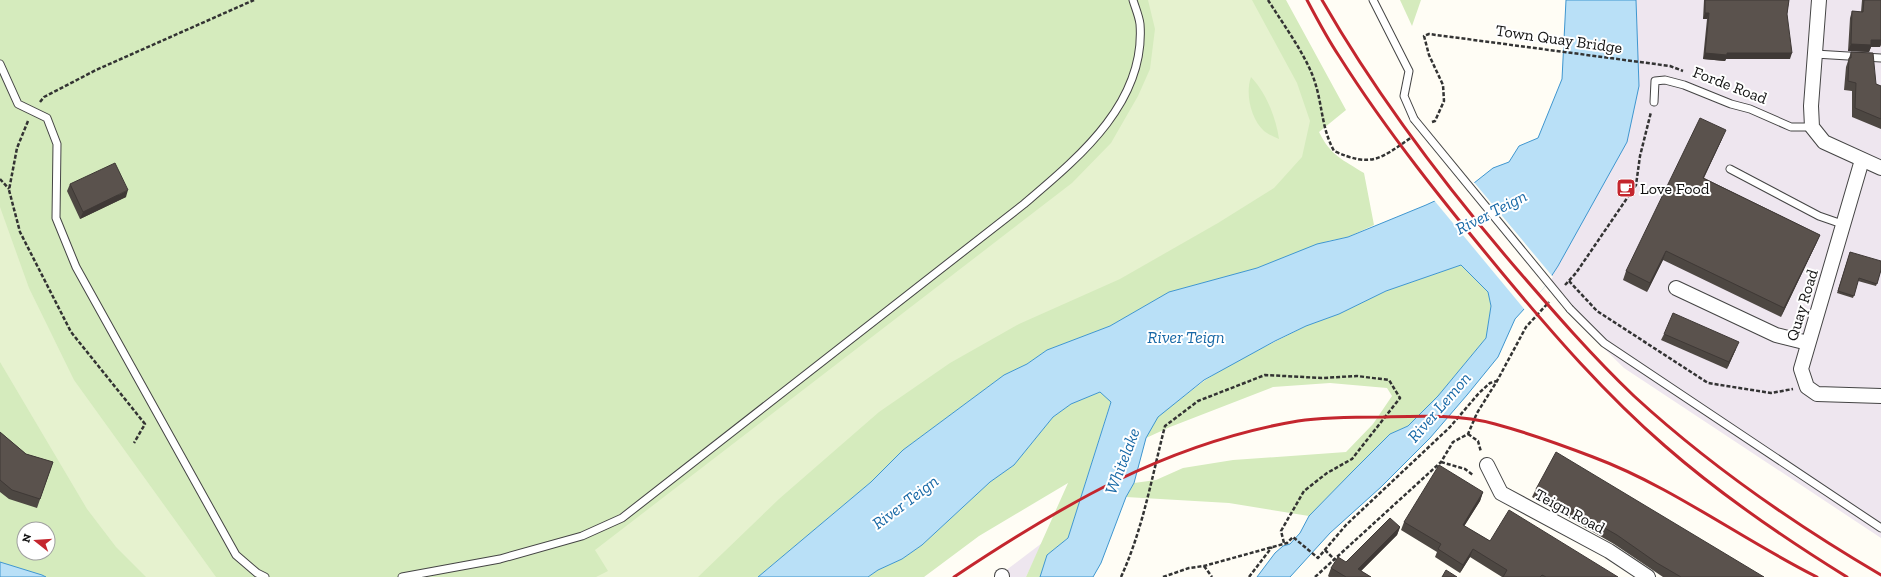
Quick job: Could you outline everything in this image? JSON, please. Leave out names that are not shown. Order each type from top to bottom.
[{"type":"street","points":[[1819,0],[1811,106],[1812,127],[1824,142],[1881,168]]},
{"type":"street","name":"Quay Road","points":[[1807,387],[1801,369],[1826,288],[1842,224],[1862,160]]},
{"type":"street","points":[[1676,288],[1776,335],[1808,343]]},
{"type":"street","points":[[1807,387],[1816,394],[1881,396]]},
{"type":"street","name":"Teign Road","points":[[1487,465],[1501,493],[1608,551],[1648,577]]},
{"type":"lane","points":[[402,577],[500,559],[582,536],[622,518],[1024,204],[1074,162],[1116,113],[1137,66],[1140,23],[1133,0]]},
{"type":"lane","points":[[1373,0],[1409,70],[1404,96],[1414,118],[1570,310],[1604,344],[1881,528]]},
{"type":"lane","points":[[1815,54],[1881,58]]},
{"type":"lane","points":[[0,64],[18,104],[47,118],[57,144],[56,218],[76,268],[236,555],[257,573],[265,577]]},
{"type":"lane","name":"Forde Road","points":[[1654,102],[1655,81],[1665,80],[1750,109],[1791,127],[1812,127]]},
{"type":"lane","points":[[1730,169],[1819,216],[1842,224]]},
{"type":"path","points":[[134,443],[145,424],[71,332],[20,232],[9,190],[16,148],[32,111],[44,97],[96,70],[254,0]]},
{"type":"path","points":[[1268,0],[1305,59],[1312,75],[1320,99],[1323,125],[1334,151],[1363,161],[1375,160],[1390,153],[1417,134]]},
{"type":"path","name":"Town Quay Bridge","points":[[1430,123],[1435,121],[1444,101],[1443,85],[1429,54],[1424,36],[1429,34],[1676,67]]},
{"type":"path","points":[[1563,286],[1569,281],[1636,185],[1640,156],[1654,102]]},
{"type":"path","points":[[0,179],[9,190]]},
{"type":"path","points":[[1569,281],[1597,311],[1708,383],[1771,393],[1807,387]]},
{"type":"path","points":[[1315,577],[1441,462],[1453,442],[1468,434],[1477,413],[1497,381],[1526,327],[1553,298]]},
{"type":"path","points":[[1121,577],[1136,538],[1148,498],[1165,426],[1198,401],[1265,376],[1322,378],[1357,376],[1389,380],[1400,398],[1352,459],[1327,472],[1304,491],[1281,531],[1284,543]]},
{"type":"path","points":[[1163,577],[1189,568],[1204,566],[1287,543],[1293,537],[1318,558],[1346,526],[1450,427],[1479,393],[1490,383],[1497,381]]},
{"type":"path","points":[[1468,434],[1478,441],[1487,465]]},
{"type":"path","points":[[1441,462],[1465,469],[1481,481],[1494,479]]},
{"type":"path","points":[[1249,577],[1272,547]]},
{"type":"path","points":[[1325,550],[1335,560]]},
{"type":"path","points":[[1204,566],[1212,577]]},
{"type":"shaded area","points":[[1636,0],[1881,0],[1881,538],[1624,368],[1567,312],[1545,286],[1558,266],[1572,239],[1639,86]]},
{"type":"shaded area","points":[[1042,543],[1026,577],[997,577]]},
{"type":"green space","points":[[0,0],[1286,0],[1346,110],[1319,132],[1323,140],[1333,152],[1364,173],[1374,225],[1348,237],[1328,241],[1257,268],[1169,292],[1110,326],[1047,350],[1027,364],[1004,375],[903,450],[871,482],[758,577],[46,577],[0,562]]},
{"type":"green space","points":[[1148,0],[1252,0],[1297,83],[1310,121],[1302,157],[1274,188],[1218,223],[1120,279],[1019,324],[950,363],[879,412],[779,499],[698,577],[596,577],[608,571],[595,550],[1072,183],[1111,143],[1138,96],[1150,69],[1155,29]],"holes":[[[1251,77],[1270,106],[1279,139],[1264,131],[1259,126],[1250,106],[1249,84]]]},
{"type":"green space","points":[[1400,0],[1421,0],[1412,26]]},
{"type":"green space","points":[[0,207],[29,288],[74,380],[216,577],[146,577],[116,547],[87,509],[0,362]]},
{"type":"green space","points":[[1461,265],[1488,292],[1491,306],[1486,338],[1438,396],[1408,426],[1390,434],[1309,516],[1229,503],[1126,497],[1134,483],[1156,480],[1183,468],[1233,460],[1346,452],[1373,424],[1392,396],[1387,388],[1330,383],[1273,387],[1170,427],[1146,438],[1157,417],[1204,381],[1229,365],[1306,326],[1339,314],[1386,291]]},
{"type":"green space","points":[[1100,392],[1111,401],[1068,538],[1047,555],[1040,577],[1026,577],[1068,483],[979,536],[924,577],[868,577],[878,570],[902,559],[922,545],[990,482],[1014,465],[1053,417],[1071,404]]},
{"type":"water","points":[[1566,0],[1636,0],[1639,86],[1627,142],[1558,266],[1545,286],[1515,319],[1498,357],[1430,438],[1381,487],[1330,533],[1290,577],[1257,577],[1275,553],[1283,546],[1290,544],[1300,533],[1309,516],[1390,434],[1408,426],[1438,396],[1486,338],[1491,306],[1488,292],[1461,265],[1386,291],[1339,314],[1306,326],[1275,341],[1204,380],[1158,417],[1146,438],[1134,483],[1126,497],[1101,563],[1093,577],[1040,577],[1047,555],[1068,538],[1111,402],[1100,392],[1071,404],[1053,417],[1014,465],[990,482],[922,545],[902,559],[878,570],[868,577],[758,577],[871,482],[903,450],[1004,375],[1027,364],[1047,350],[1110,326],[1169,292],[1257,268],[1317,244],[1348,237],[1426,205],[1474,183],[1493,168],[1509,162],[1519,146],[1538,138],[1562,79]]},
{"type":"water","points":[[0,562],[42,575],[46,577],[0,577]]},
{"type":"pier","points":[[1473,181],[1553,277],[1525,310],[1433,199]]},
{"type":"building","points":[[1705,0],[1789,0],[1787,14],[1792,53],[1727,53],[1727,55],[1705,53],[1709,13],[1705,13]]},
{"type":"building","points":[[1864,0],[1881,0],[1881,40],[1871,40],[1871,45],[1851,44],[1852,11],[1863,12]]},
{"type":"building","points":[[1851,52],[1873,53],[1876,84],[1881,86],[1881,119],[1855,108],[1856,83],[1848,81],[1849,58],[1851,58]]},
{"type":"building","points":[[1700,118],[1726,130],[1703,178],[1820,235],[1784,308],[1666,251],[1650,283],[1626,271]]},
{"type":"building","points":[[115,163],[128,190],[83,212],[70,184]]},
{"type":"building","points":[[1850,252],[1881,261],[1881,270],[1877,284],[1859,278],[1854,296],[1838,291]]},
{"type":"building","points":[[1673,313],[1739,342],[1729,362],[1664,334]]},
{"type":"building","points":[[0,432],[26,454],[53,462],[40,499],[12,490],[0,480]]},
{"type":"building","points":[[1556,452],[1764,577],[1681,577],[1657,563],[1617,535],[1536,489]]},
{"type":"building","points":[[1439,465],[1483,492],[1463,525],[1490,541],[1509,510],[1618,577],[1546,577],[1542,575],[1540,577],[1503,577],[1507,570],[1473,549],[1463,565],[1438,549],[1441,544],[1404,522]]},
{"type":"building","points":[[1390,518],[1400,527],[1358,569],[1371,577],[1346,577],[1331,568],[1338,557],[1346,562]]},
{"type":"building","points":[[1446,570],[1457,577],[1442,577]]},
{"type":"railway","points":[[1307,0],[1330,42],[1357,84],[1417,167],[1503,274],[1580,363],[1621,406],[1708,482],[1753,515],[1847,577]]},
{"type":"railway","points":[[1322,0],[1343,36],[1388,105],[1437,171],[1515,267],[1558,317],[1603,365],[1634,396],[1722,470],[1784,514],[1881,575]]},
{"type":"railway","points":[[954,577],[1035,525],[1117,480],[1160,461],[1204,445],[1250,431],[1298,421],[1340,418],[1425,416],[1453,417],[1495,424],[1545,439],[1593,457],[1651,483],[1817,577]]},
{"type":"place","name":"Love Food","points":[[1626,188]]},
{"type":"water label","name":"River Teign","points":[[1491,212]]},
{"type":"water label","name":"River Teign","points":[[1186,337]]},
{"type":"water label","name":"River Lemon","points":[[1439,407]]},
{"type":"water label","name":"Whitelake","points":[[1122,461]]},
{"type":"water label","name":"River Teign","points":[[905,502]]}]
